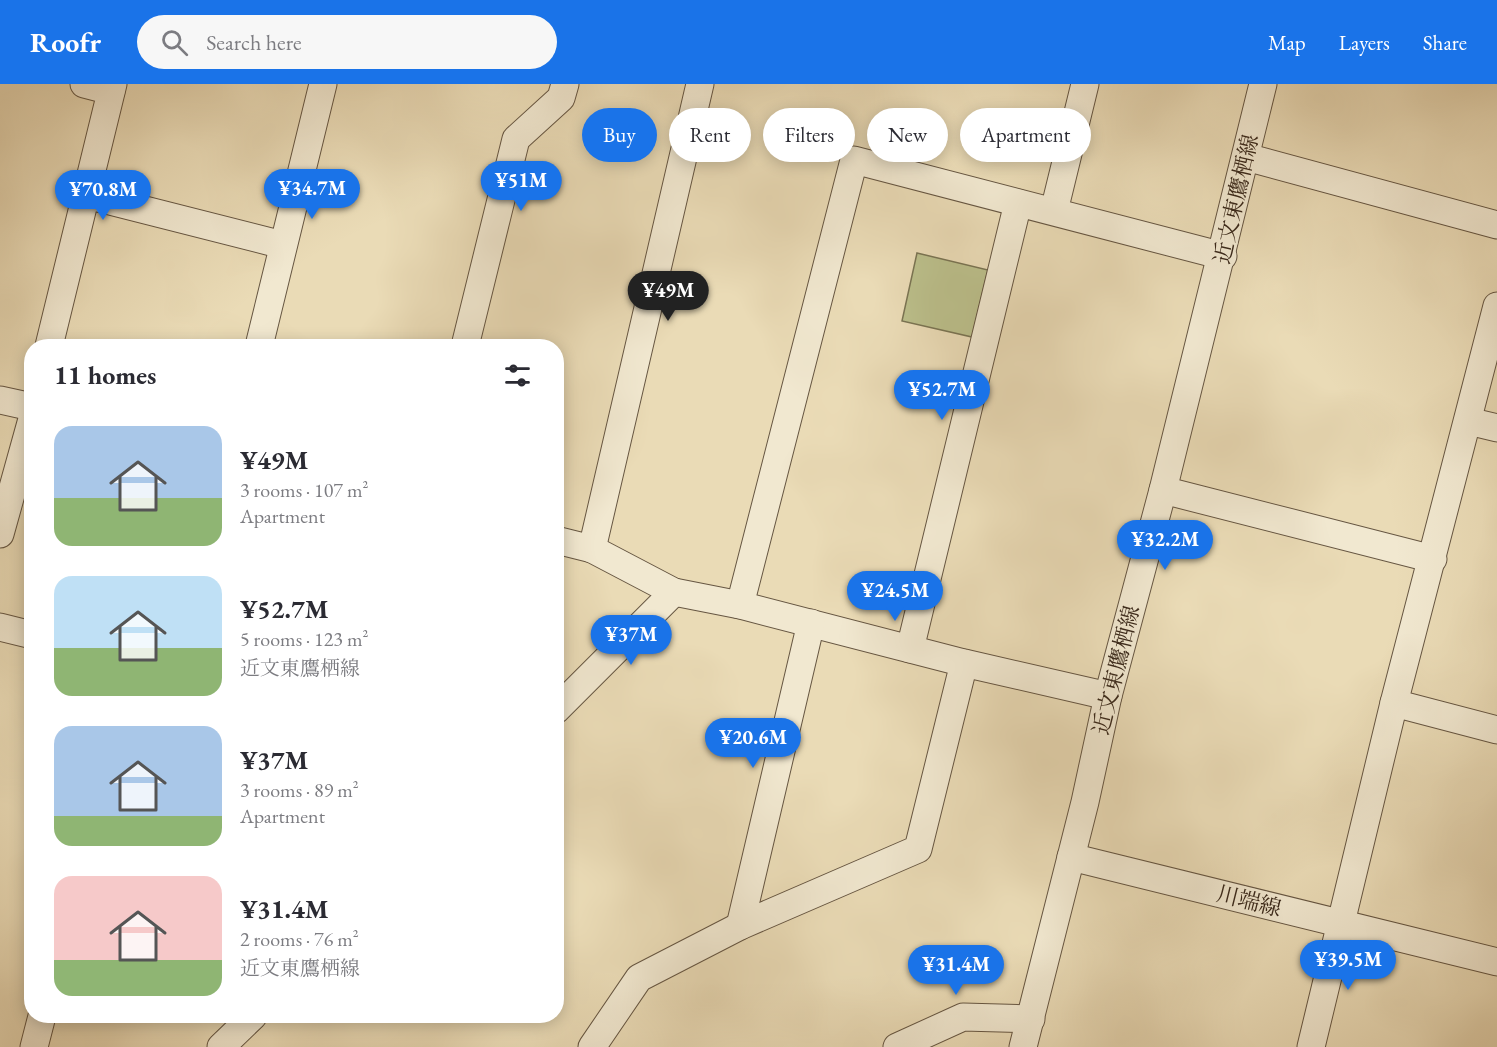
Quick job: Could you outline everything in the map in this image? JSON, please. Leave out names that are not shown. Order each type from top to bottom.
[{"type":"street","points":[[51,339],[112,88],[84,84]]},
{"type":"street","points":[[261,339],[323,84]]},
{"type":"street","points":[[467,339],[516,139],[561,98],[565,84]]},
{"type":"street","points":[[592,549],[700,84]]},
{"type":"street","points":[[1054,211],[1085,84]]},
{"type":"street","name":"近文東鷹栖線","points":[[1023,1047],[1071,857],[1108,696],[1163,490],[1263,84]]},
{"type":"street","points":[[1246,157],[1497,225]]},
{"type":"street","points":[[740,605],[854,160],[1222,255]]},
{"type":"street","points":[[86,195],[283,244]]},
{"type":"street","points":[[910,649],[1018,203]]},
{"type":"street","points":[[1311,1047],[1394,703],[1497,306]]},
{"type":"street","points":[[0,400],[24,405]]},
{"type":"street","points":[[1468,421],[1497,428]]},
{"type":"street","points":[[0,534],[24,448]]},
{"type":"street","points":[[1163,490],[1433,559]]},
{"type":"street","points":[[564,542],[592,549],[674,592],[740,605],[964,663],[1108,696]]},
{"type":"street","points":[[564,702],[674,592]]},
{"type":"street","points":[[740,926],[811,623]]},
{"type":"street","points":[[0,627],[24,633]]},
{"type":"street","points":[[592,1047],[639,978],[740,926],[918,849],[964,663]]},
{"type":"street","points":[[1394,703],[1497,730]]},
{"type":"street","name":"川端線","points":[[1071,857],[1497,962]]},
{"type":"street","points":[[897,1047],[963,1017],[1031,1018]]},
{"type":"street","points":[[34,1047],[40,1023]]},
{"type":"street","points":[[221,1047],[245,1023]]},
{"type":"green space","points":[[917,253],[988,270],[972,337],[902,321]]}]
